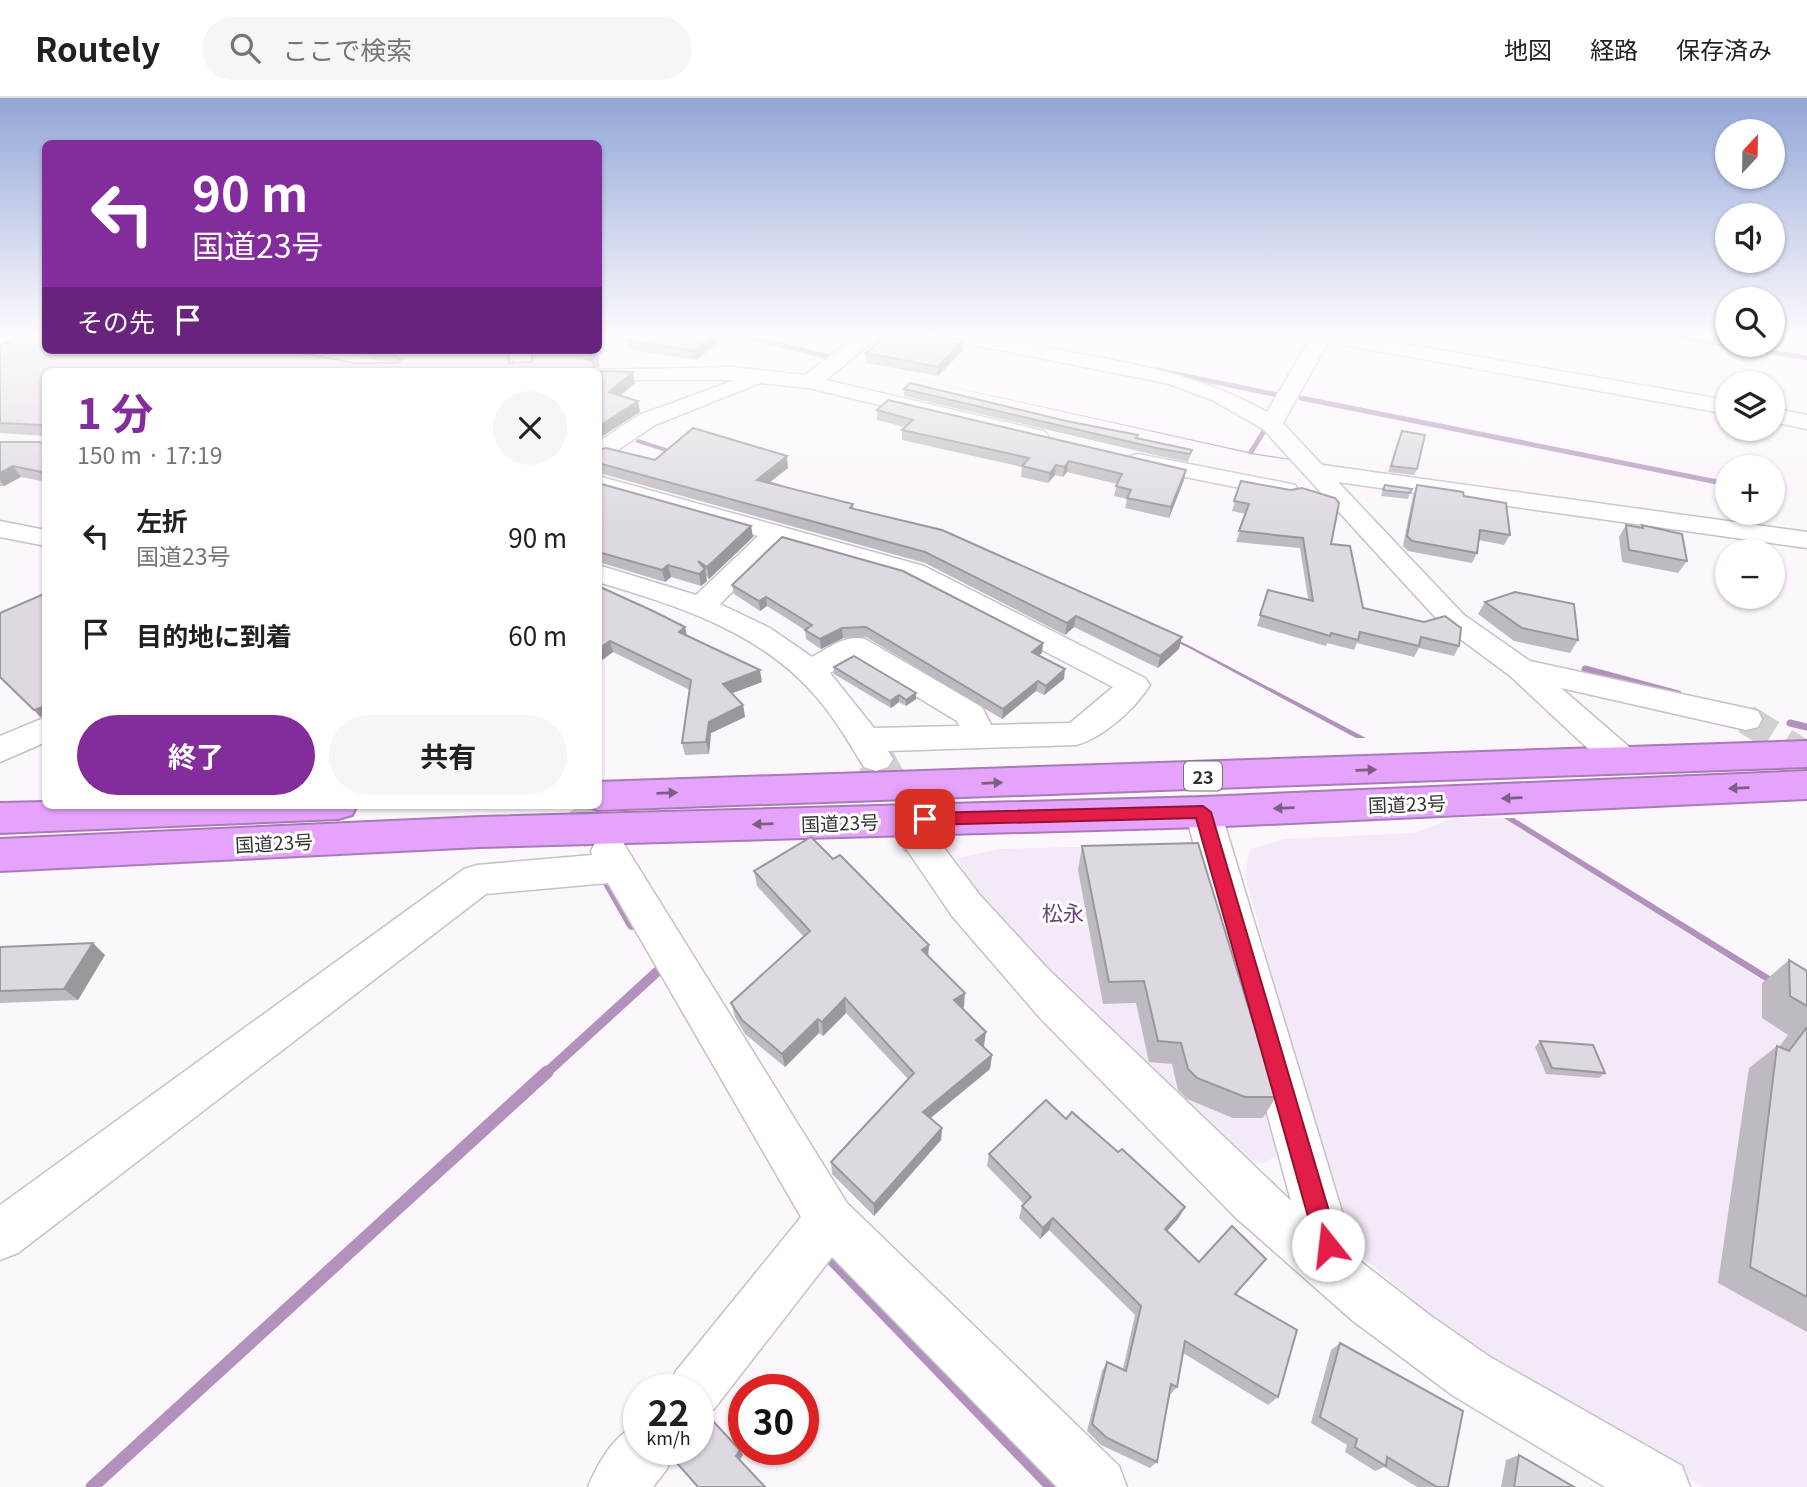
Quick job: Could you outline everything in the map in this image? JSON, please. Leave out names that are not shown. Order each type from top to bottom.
[{"type":"highway","name":"国道23号","points":[[602,796],[1807,754]]},
{"type":"highway","name":"国道23号","points":[[0,855],[480,831],[1203,812],[1807,786]]},
{"type":"highway","name":"国道23号","points":[[0,818],[234,809]]},
{"type":"street","points":[[602,450],[647,420],[706,398]]},
{"type":"street","points":[[875,398],[1061,442]]},
{"type":"street","points":[[1225,398],[1278,431],[1454,621],[1520,668],[1623,761]]},
{"type":"street","points":[[1259,467],[1292,398]]},
{"type":"street","points":[[1676,398],[1715,405]]},
{"type":"street","points":[[1785,417],[1807,422]]},
{"type":"street","points":[[1114,455],[1259,467],[1287,490],[1313,469],[1807,540]]},
{"type":"street","points":[[602,484],[914,572],[1134,685],[1087,728],[1076,734],[979,737],[871,750],[856,722],[810,672],[777,645],[740,621],[702,605],[602,574]]},
{"type":"street","points":[[0,529],[42,537]]},
{"type":"street","points":[[702,605],[776,534]]},
{"type":"street","points":[[810,672],[854,646],[971,715],[979,737]]},
{"type":"street","points":[[1520,668],[1746,719]]},
{"type":"street","points":[[0,750],[42,729]]},
{"type":"street","points":[[1203,812],[1335,1271]]},
{"type":"street","points":[[925,850],[959,900],[1013,964],[1202,1155],[1335,1271],[1413,1336],[1535,1415],[1661,1487]]},
{"type":"street","points":[[0,1235],[477,880],[614,859],[830,1220],[1098,1487]]},
{"type":"street","points":[[708,1374],[830,1220]]},
{"type":"street","points":[[617,1487],[634,1465]]},
{"type":"shaded area","points":[[1000,398],[1258,454],[1715,522],[1256,455]]},
{"type":"shaded area","points":[[638,439],[990,552],[1188,645],[1366,738],[1356,738],[1189,648],[989,555],[635,442]]},
{"type":"shaded area","points":[[1455,818],[1504,818],[1807,1009],[1807,1487],[1705,1487],[1696,1483],[1503,1377],[1344,1241],[1245,875],[1250,849],[1285,839],[1414,833]]},
{"type":"shaded area","points":[[1504,818],[1514,818],[1807,999],[1807,1007]]},
{"type":"shaded area","points":[[1154,845],[1278,1133],[1276,1156],[1263,1164],[1234,1153],[1090,1019],[999,919],[962,869],[958,858],[1001,849]]},
{"type":"building","points":[[0,398],[42,398],[41,425],[0,423]]},
{"type":"building","points":[[602,398],[628,398],[638,401],[602,424]]},
{"type":"building","points":[[942,398],[971,398],[1138,435],[1136,438],[1192,450],[1190,454]]},
{"type":"building","points":[[888,400],[1186,470],[1171,507],[1127,498],[1131,490],[1116,486],[1122,474],[1069,461],[1064,467],[1056,465],[1050,473],[1022,466],[1029,458],[902,430],[913,420],[877,410]]},
{"type":"building","points":[[693,428],[787,456],[757,480],[853,504],[850,508],[942,530],[1182,637],[1160,656],[1076,616],[1067,623],[925,552],[602,464],[602,449],[655,460]]},
{"type":"building","points":[[1402,431],[1425,435],[1417,469],[1391,466]]},
{"type":"building","points":[[0,442],[42,443],[42,472],[13,466],[0,473]]},
{"type":"building","points":[[1241,481],[1290,490],[1302,488],[1335,498],[1339,503],[1331,544],[1350,546],[1363,608],[1424,622],[1445,616],[1461,628],[1459,646],[1421,637],[1419,646],[1360,632],[1358,640],[1331,633],[1330,636],[1260,615],[1268,590],[1313,601],[1303,538],[1239,531],[1249,504],[1234,501]]},
{"type":"building","points":[[602,484],[751,526],[707,567],[698,561],[705,569],[699,574],[668,565],[662,570],[602,553]]},
{"type":"building","points":[[1385,485],[1412,489],[1410,493],[1383,490]]},
{"type":"building","points":[[1417,485],[1463,492],[1464,496],[1506,503],[1510,535],[1480,530],[1477,553],[1412,541],[1407,536]]},
{"type":"building","points":[[1626,525],[1643,528],[1642,525],[1682,534],[1687,561],[1629,550]]},
{"type":"building","points":[[782,537],[903,571],[1043,643],[1032,652],[1065,669],[1046,686],[1038,681],[1003,709],[866,627],[842,628],[820,639],[805,630],[812,625],[766,597],[759,601],[732,585]]},
{"type":"building","points":[[602,588],[685,627],[679,632],[760,670],[723,684],[743,705],[709,722],[706,742],[682,743],[691,680],[610,641],[602,646]]},
{"type":"building","points":[[1515,592],[1574,604],[1578,640],[1522,628],[1485,602]]},
{"type":"building","points":[[42,595],[42,707],[34,710],[0,677],[0,613]]},
{"type":"building","points":[[854,656],[916,693],[906,700],[899,695],[890,701],[834,667]]},
{"type":"building","points":[[811,837],[833,859],[840,855],[929,945],[922,950],[965,993],[954,1000],[986,1032],[976,1040],[992,1055],[923,1112],[942,1128],[874,1204],[831,1162],[914,1073],[845,998],[822,1022],[818,1019],[782,1054],[742,1020],[731,1003],[810,931],[754,871]]},
{"type":"building","points":[[1198,843],[1276,1097],[1245,1097],[1197,1078],[1188,1069],[1181,1043],[1158,1041],[1144,981],[1109,982],[1082,846]]},
{"type":"building","points":[[93,943],[64,989],[0,991],[0,947]]},
{"type":"building","points":[[1789,960],[1807,971],[1807,1006],[1790,996]]},
{"type":"building","points":[[1807,1027],[1807,1297],[1750,1267],[1777,1046],[1789,1051]]},
{"type":"building","points":[[1540,1041],[1593,1045],[1605,1073],[1552,1068]]},
{"type":"building","points":[[1046,1100],[1066,1119],[1072,1112],[1118,1152],[1122,1149],[1185,1207],[1165,1229],[1199,1262],[1232,1226],[1266,1259],[1235,1294],[1297,1330],[1278,1397],[1185,1341],[1177,1387],[1171,1384],[1157,1462],[1107,1438],[1092,1424],[1107,1362],[1126,1371],[1141,1306],[1053,1218],[1043,1228],[1022,1206],[1031,1197],[989,1154]]},
{"type":"building","points":[[1340,1343],[1463,1411],[1448,1487],[1437,1487],[1387,1457],[1386,1466],[1355,1447],[1357,1439],[1320,1417]]},
{"type":"building","points":[[714,1422],[728,1437],[728,1465],[744,1465],[765,1487],[698,1487],[679,1465],[714,1465]]},
{"type":"building","points":[[1519,1455],[1574,1487],[1514,1487]]},
{"type":"waterway","points":[[1301,398],[1715,482]]},
{"type":"waterway","points":[[1251,452],[1264,431]]},
{"type":"waterway","points":[[1585,669],[1678,694]]},
{"type":"waterway","points":[[1790,723],[1807,727]]},
{"type":"waterway","points":[[607,881],[632,925]]},
{"type":"waterway","points":[[545,1074],[659,970]]},
{"type":"waterway","points":[[92,1487],[547,1072]]},
{"type":"waterway","points":[[828,1255],[1052,1487]]},
{"type":"tunnel","points":[[1746,719],[1807,757]]},
{"type":"tunnel","points":[[876,760],[925,850]]},
{"type":"tunnel","points":[[583,809],[609,851]]},
{"type":"district","name":"松永","points":[[1063,912]]},
{"type":"route","points":[[925,819],[1203,812],[1328,1245]]}]
